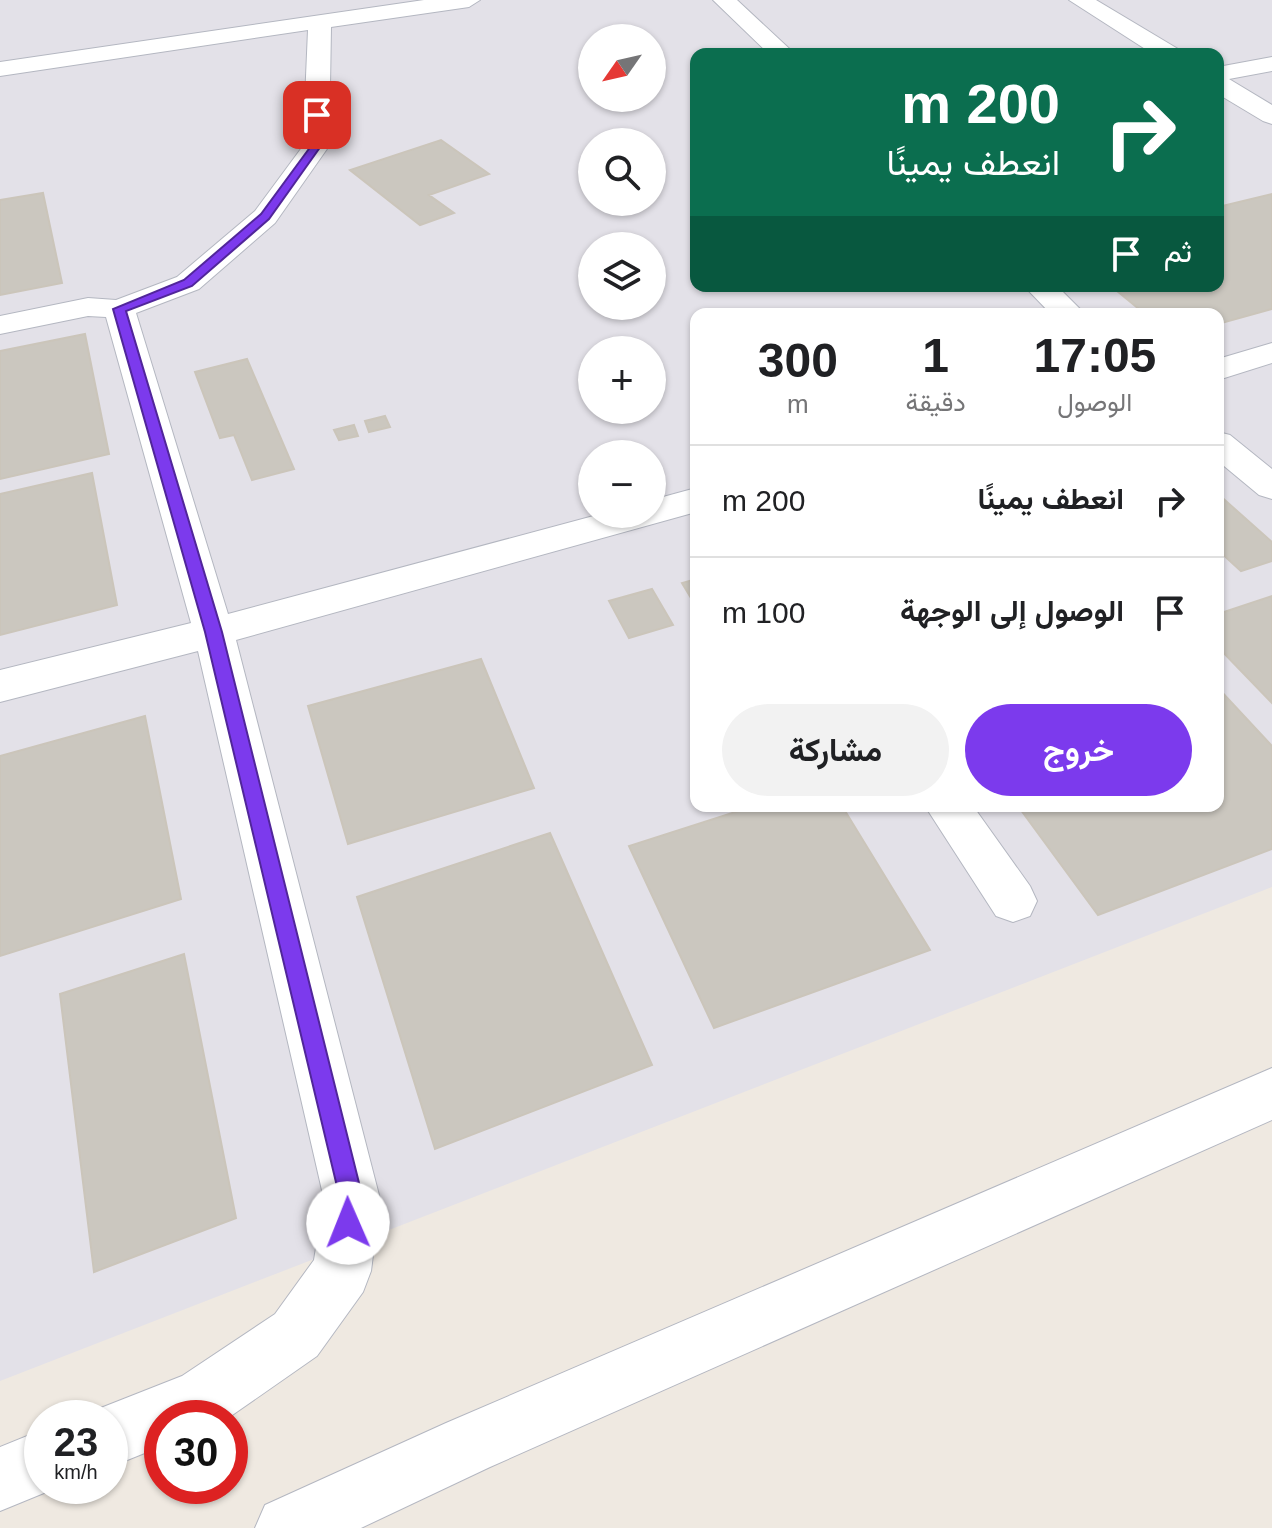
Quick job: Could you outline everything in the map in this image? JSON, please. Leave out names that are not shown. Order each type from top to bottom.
[{"type":"street","points":[[0,69],[320,22],[404,5],[469,0]]},
{"type":"street","points":[[724,0],[776,48]]},
{"type":"street","points":[[1080,0],[1160,48]]},
{"type":"street","points":[[0,325],[88,307],[119,309],[188,283],[265,217],[316,146],[320,22]]},
{"type":"street","points":[[1224,73],[1272,64]]},
{"type":"street","points":[[1224,87],[1272,116]]},
{"type":"street","points":[[1045,292],[1063,308]]},
{"type":"street","points":[[119,309],[214,632],[352,1199],[342,1271],[296,1335],[202,1399],[128,1428]]},
{"type":"street","points":[[1224,368],[1272,353]]},
{"type":"street","points":[[1224,448],[1272,487]]},
{"type":"street","points":[[666,508],[690,502]]},
{"type":"street","points":[[0,686],[214,632],[595,528]]},
{"type":"street","points":[[952,812],[1013,901]]},
{"type":"street","points":[[288,1528],[468,1445],[1272,1094]]},
{"type":"street","points":[[0,1479],[24,1469]]},
{"type":"shaded area","points":[[0,0],[1272,0],[1272,887],[0,1381]]},
{"type":"building","points":[[441,140],[489,174],[429,195],[454,213],[420,225],[350,170]]},
{"type":"building","points":[[43,193],[62,283],[0,295],[0,200]]},
{"type":"building","points":[[1272,194],[1272,309],[1224,322],[1224,308],[1138,308],[1118,292],[1224,292],[1224,206]]},
{"type":"building","points":[[85,334],[109,454],[0,479],[0,351]]},
{"type":"building","points":[[247,359],[294,469],[252,480],[234,435],[220,438],[195,372]]},
{"type":"building","points":[[385,416],[390,427],[369,432],[365,421]]},
{"type":"building","points":[[354,425],[358,436],[339,440],[334,430]]},
{"type":"building","points":[[92,473],[117,605],[0,635],[0,494]]},
{"type":"building","points":[[1224,499],[1272,542],[1272,561],[1241,571],[1224,555]]},
{"type":"building","points":[[690,581],[690,596],[682,583]]},
{"type":"building","points":[[652,589],[673,625],[629,638],[609,601]]},
{"type":"building","points":[[1272,596],[1272,703],[1224,653],[1224,612]]},
{"type":"building","points":[[481,659],[534,788],[348,844],[308,706]]},
{"type":"building","points":[[1224,694],[1272,746],[1272,849],[1098,915],[1022,812],[1224,812]]},
{"type":"building","points":[[145,716],[181,899],[0,956],[0,756]]},
{"type":"building","points":[[735,812],[846,812],[930,950],[714,1028],[629,846]]},
{"type":"building","points":[[550,833],[652,1065],[435,1149],[357,897]]},
{"type":"building","points":[[184,954],[236,1218],[94,1272],[60,994]]},
{"type":"route","points":[[317,115],[316,146],[265,217],[188,283],[119,309],[214,632],[352,1199],[348,1223]]}]
